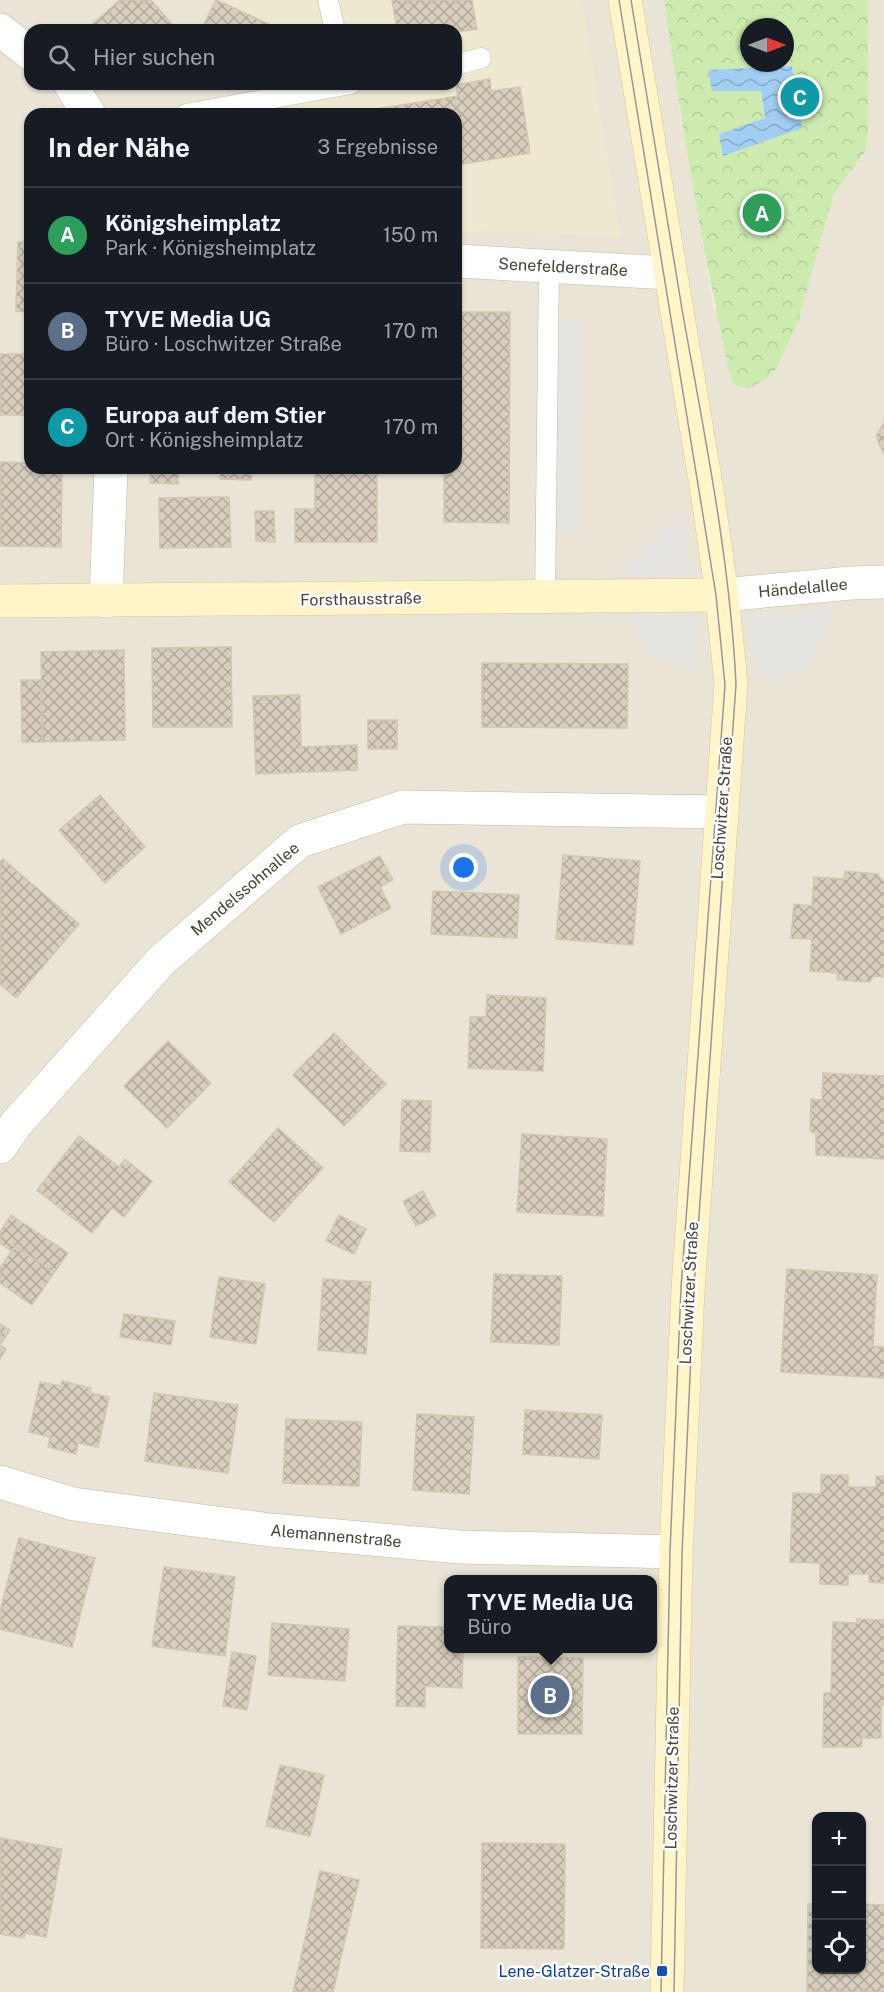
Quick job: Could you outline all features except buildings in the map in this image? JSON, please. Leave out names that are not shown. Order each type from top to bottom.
[{"type":"street","name":"Loschwitzer Straße","points":[[625,0],[669,273],[694,410],[722,595],[730,684],[688,1289],[676,1552],[667,1992]]},
{"type":"street","points":[[0,30],[24,48]]},
{"type":"street","points":[[74,90],[85,108]]},
{"type":"street","name":"Senefelderstraße","points":[[462,261],[669,273]]},
{"type":"street","points":[[106,601],[111,474]]},
{"type":"street","name":"Händelallee","points":[[722,595],[884,582]]},
{"type":"street","name":"Forsthausstraße","points":[[0,601],[722,595]]},
{"type":"street","name":"Mendelssohnallee","points":[[0,1147],[16,1124],[161,961],[300,841],[403,807],[722,812]]},
{"type":"street","name":"Alemannenstraße","points":[[0,1482],[73,1504],[271,1530],[460,1547],[676,1552]]},
{"type":"lane","points":[[328,0],[334,24]]},
{"type":"lane","points":[[462,63],[481,58]]},
{"type":"lane","points":[[218,108],[316,90]]},
{"type":"lane","points":[[545,597],[549,265]]},
{"type":"shaded area","points":[[0,0],[664,0],[681,119],[714,308],[799,319],[834,193],[866,151],[868,0],[884,0],[884,1992],[0,1992]]},
{"type":"shaded area","points":[[222,0],[582,0],[620,237],[462,230],[462,108],[173,108],[249,93],[250,90],[462,90],[462,24],[268,24]]},
{"type":"shaded area","points":[[548,320],[582,320],[579,534],[546,534]]},
{"type":"shaded area","points":[[681,514],[691,573],[619,576],[664,528]]},
{"type":"shaded area","points":[[835,609],[807,668],[770,682],[758,679],[750,618]]},
{"type":"shaded area","points":[[625,611],[695,611],[698,669],[654,658]]},
{"type":"green space","points":[[664,0],[868,0],[866,151],[834,193],[799,319],[777,368],[765,380],[748,389],[732,383],[702,240]],"holes":[[[740,18],[794,18],[793,72],[802,128],[719,134],[765,118],[761,91],[708,70],[740,68]]]},
{"type":"water","points":[[740,68],[740,72],[793,72],[802,128],[723,156],[719,134],[765,118],[761,91],[712,91],[708,70]]},
{"type":"tram line","points":[[619,0],[716,595],[725,685],[681,1288],[670,1552],[661,1992]]},
{"type":"tram line","points":[[631,0],[715,499],[728,591],[736,684],[694,1288],[682,1553],[674,1992]]},
{"type":"place","name":"Europa auf dem Stier","points":[[800,97]]},
{"type":"place","name":"Königsheimplatz","points":[[762,213]]},
{"type":"place","name":"TYVE Media UG","points":[[550,1695]]},
{"type":"place","name":"Lene-Glatzer-Straße","points":[[662,1971]]}]
